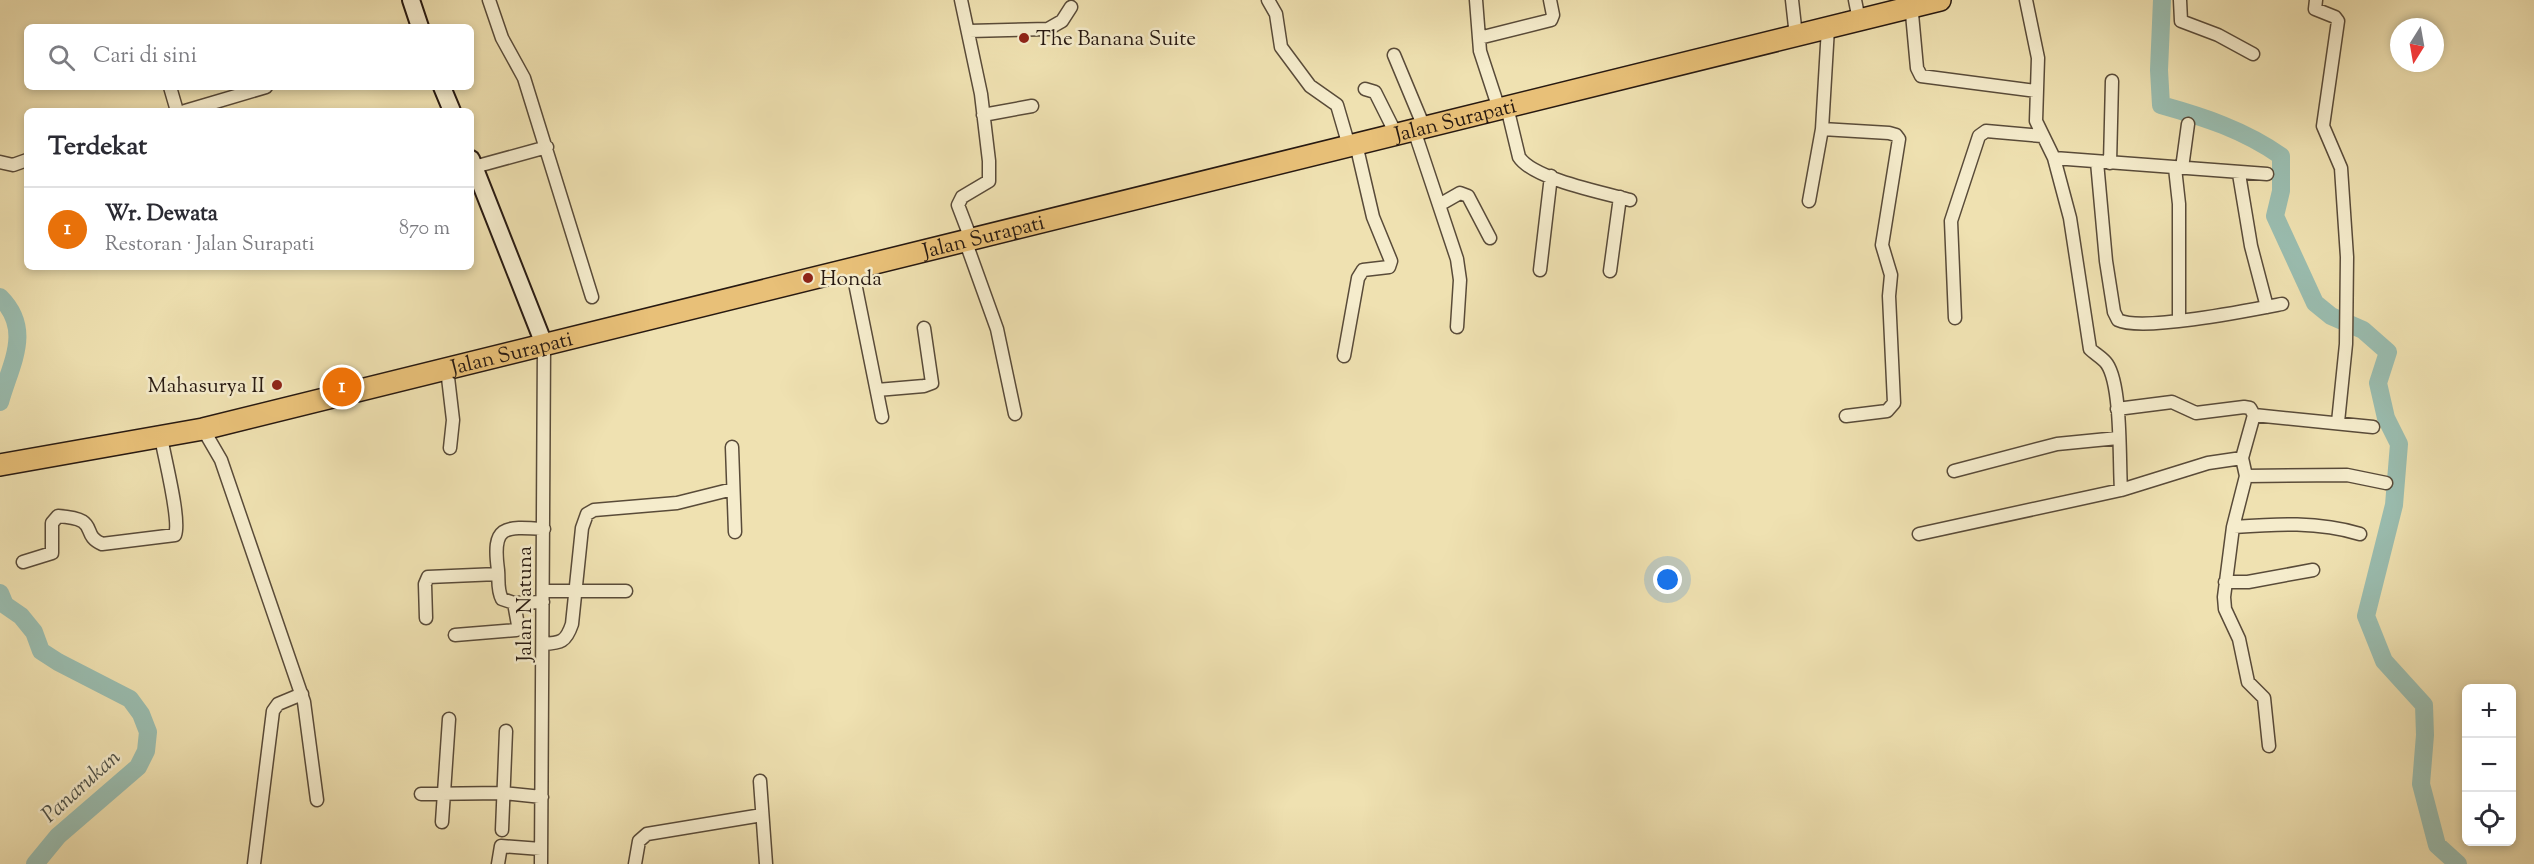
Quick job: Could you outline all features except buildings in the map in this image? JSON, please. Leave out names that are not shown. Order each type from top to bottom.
[{"type":"highway","name":"Jalan Surapati","points":[[0,465],[203,429],[1828,28],[1857,10],[1940,0]]},
{"type":"main road","points":[[411,0],[419,24]]},
{"type":"main road","points":[[443,90],[451,108]]},
{"type":"main road","points":[[474,166],[544,344]]},
{"type":"street","points":[[489,0],[502,38],[524,78],[592,297]]},
{"type":"street","points":[[961,0],[969,31],[983,115],[990,178],[987,184],[962,197],[958,205],[997,329],[1015,414]]},
{"type":"street","points":[[1268,0],[1276,14],[1281,47],[1310,86],[1337,105],[1353,145],[1373,217],[1391,261],[1389,267],[1363,270],[1358,278],[1344,356]]},
{"type":"street","points":[[1476,0],[1479,38],[1519,157],[1524,164],[1551,176],[1625,199],[1610,272]]},
{"type":"street","points":[[1479,38],[1551,20],[1553,9],[1550,0]]},
{"type":"street","points":[[1792,0],[1796,36]]},
{"type":"street","points":[[2026,0],[2038,58],[2036,122],[2054,158],[2070,218],[2088,345],[2108,364],[2117,409],[2121,490]]},
{"type":"street","points":[[2180,0],[2181,21],[2234,42],[2253,54]]},
{"type":"street","points":[[2316,0],[2315,9],[2335,16],[2337,21],[2323,126],[2341,168],[2348,304],[2338,423]]},
{"type":"street","points":[[1911,3],[1917,68],[1921,76],[2037,91]]},
{"type":"street","points":[[969,31],[1048,29],[1062,21],[1071,8]]},
{"type":"street","points":[[1809,201],[1822,129],[1828,28]]},
{"type":"street","points":[[1394,55],[1411,131],[1457,259],[1460,280],[1457,327]]},
{"type":"street","points":[[2112,81],[2103,162],[2104,251],[2117,319],[2127,323],[2214,316],[2282,304]]},
{"type":"street","points":[[1365,89],[1375,92],[1411,131]]},
{"type":"street","points":[[171,90],[176,108]]},
{"type":"street","points":[[195,108],[256,90]]},
{"type":"street","points":[[983,115],[1032,106]]},
{"type":"street","points":[[2179,319],[2179,168],[2188,124]]},
{"type":"street","points":[[1822,129],[1888,133],[1896,135],[1899,139],[1881,250],[1891,275],[1889,296],[1894,403],[1887,411],[1846,416]]},
{"type":"street","points":[[1955,318],[1951,221],[1979,136],[1986,131],[2042,136]]},
{"type":"street","points":[[474,163],[547,147]]},
{"type":"street","points":[[2054,158],[2239,174],[2267,174]]},
{"type":"street","points":[[0,162],[14,165],[24,161]]},
{"type":"street","points":[[2239,174],[2251,246],[2267,307]]},
{"type":"street","points":[[1540,270],[1551,176]]},
{"type":"street","points":[[1439,205],[1460,193],[1468,196],[1491,238]]},
{"type":"street","points":[[852,268],[882,417]]},
{"type":"street","points":[[877,390],[924,386],[932,383],[924,328]]},
{"type":"street","name":"Jalan Natuna","points":[[541,864],[544,344]]},
{"type":"street","points":[[447,369],[453,420],[450,448]]},
{"type":"street","points":[[2117,409],[2172,402],[2196,413],[2244,407],[2250,408],[2254,415],[2242,458],[2246,476],[2233,527],[2225,582],[2225,609],[2240,639],[2248,682],[2265,702],[2269,746]]},
{"type":"street","points":[[2254,415],[2373,427]]},
{"type":"street","points":[[203,429],[221,460],[302,694],[317,800]]},
{"type":"street","points":[[23,562],[52,554],[52,524],[58,516],[77,518],[86,522],[94,539],[102,544],[175,535],[177,528],[174,506],[161,437]]},
{"type":"street","points":[[1954,471],[2056,444],[2118,438]]},
{"type":"street","points":[[732,447],[735,532]]},
{"type":"street","points":[[1918,534],[2121,490],[2208,463],[2242,458]]},
{"type":"street","points":[[2246,476],[2347,475],[2386,483]]},
{"type":"street","points":[[543,644],[560,643],[568,638],[582,528],[584,518],[590,512],[677,502],[733,489]]},
{"type":"street","points":[[2233,527],[2301,523],[2340,528],[2360,534]]},
{"type":"street","points":[[544,529],[519,527],[503,532],[495,547],[502,599],[514,603],[575,592],[626,591]]},
{"type":"street","points":[[2225,582],[2248,582],[2313,570]]},
{"type":"street","points":[[426,618],[424,584],[428,577],[498,574]]},
{"type":"street","points":[[455,635],[516,630],[518,625],[514,603]]},
{"type":"street","points":[[254,864],[273,711],[283,701],[302,694]]},
{"type":"street","points":[[442,822],[448,719]]},
{"type":"street","points":[[502,830],[506,731]]},
{"type":"street","points":[[760,781],[766,864]]},
{"type":"street","points":[[421,794],[542,796]]},
{"type":"street","points":[[635,864],[639,841],[647,834],[762,815]]},
{"type":"street","points":[[498,864],[501,846],[541,849]]},
{"type":"waterway","points":[[2162,0],[2159,70],[2161,105],[2223,125],[2281,156],[2281,191],[2275,216],[2315,303],[2331,316],[2363,330],[2388,352],[2378,383],[2386,418],[2399,444],[2394,505],[2366,616],[2384,661],[2424,705],[2425,735],[2421,784],[2437,845],[2458,864]]},
{"type":"waterway","name":"Panarukan","points":[[0,297],[10,309],[17,334],[14,360],[0,402]]},
{"type":"waterway","name":"Panarukan","points":[[0,593],[5,605],[21,616],[34,632],[41,651],[130,699],[141,714],[148,732],[146,751],[138,767],[58,836],[35,864]]},
{"type":"place","name":"The Banana Suite","points":[[1024,38]]},
{"type":"place","name":"Honda","points":[[808,278]]},
{"type":"place","name":"Mahasurya II","points":[[277,385]]},
{"type":"place","name":"Wr. Dewata","points":[[342,387]]}]
